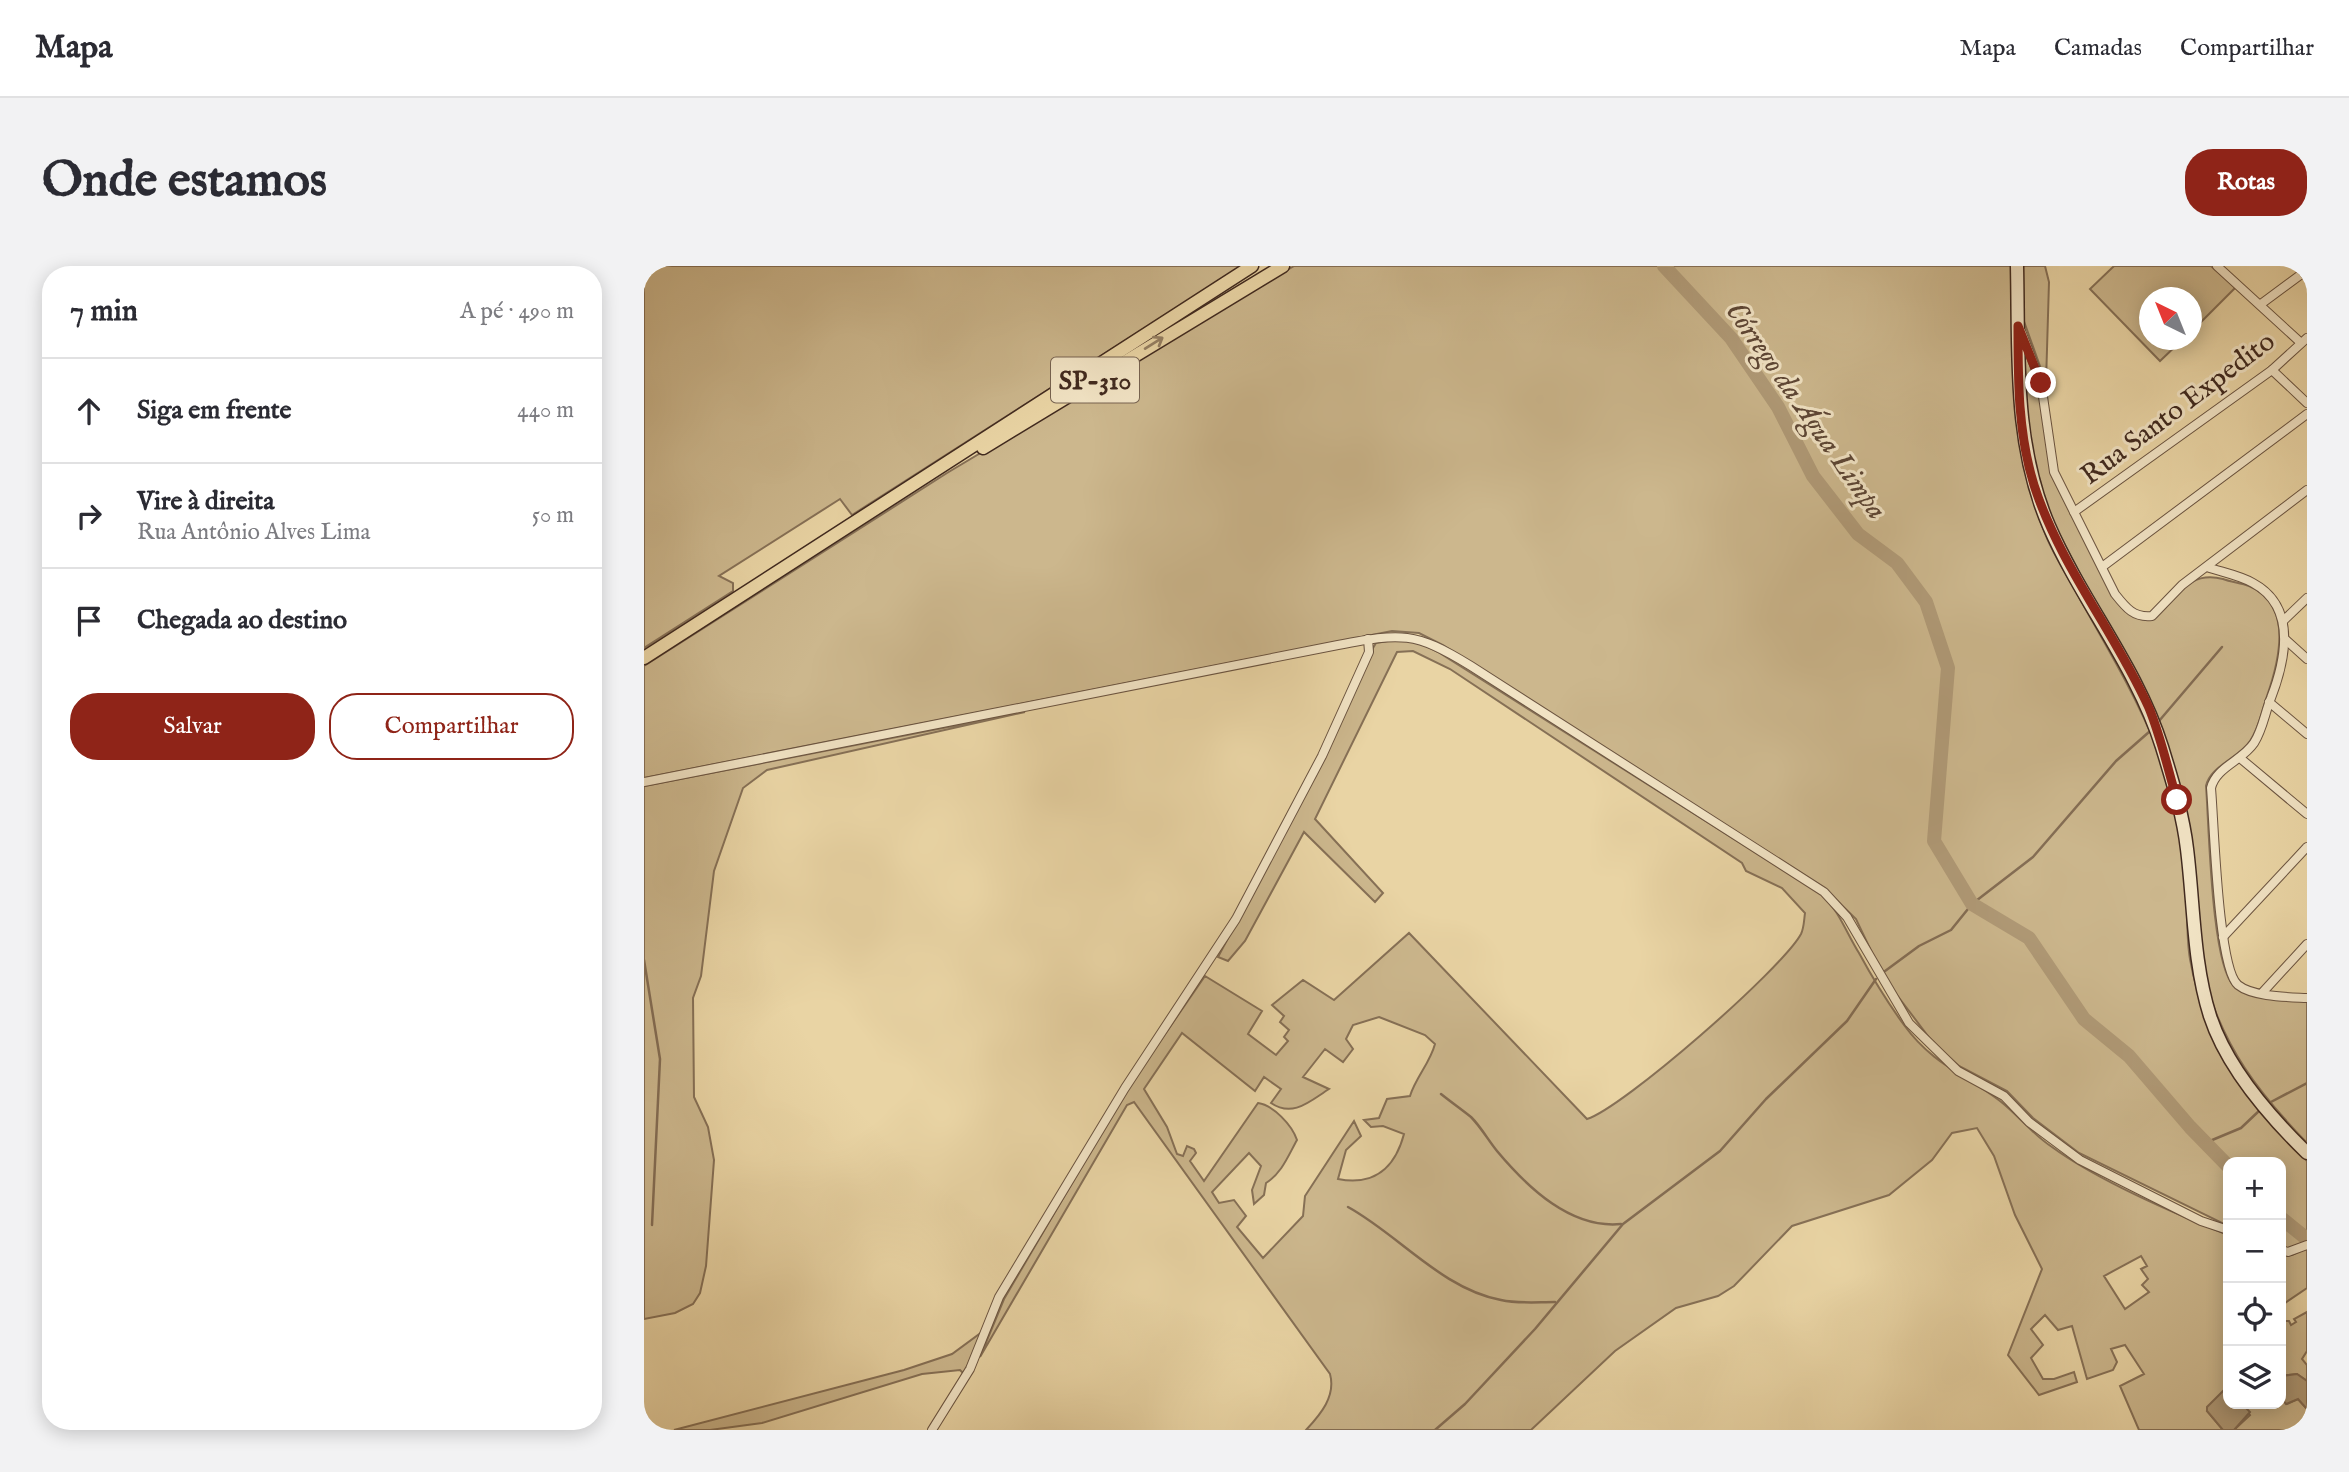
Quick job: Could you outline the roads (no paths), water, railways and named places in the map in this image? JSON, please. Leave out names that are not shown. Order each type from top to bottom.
[{"type":"main road","name":"SP-310","points":[[644,658],[1252,266]]},
{"type":"main road","name":"SP-310","points":[[905,490],[945,470],[1283,266]]},
{"type":"main road","points":[[2017,266],[2018,387],[2033,482],[2053,534],[2149,709],[2182,820],[2196,956],[2210,1017],[2240,1075],[2307,1153]]},
{"type":"street","points":[[2222,267],[2304,340]]},
{"type":"street","points":[[2261,304],[2307,270]]},
{"type":"street","points":[[2018,326],[2041,383],[2054,472],[2126,609],[2145,617],[2159,610],[2182,585],[2307,490]]},
{"type":"street","name":"Rua Santo Expedito","points":[[2074,512],[2272,370],[2304,340]]},
{"type":"street","points":[[2272,370],[2307,403]]},
{"type":"street","points":[[2102,567],[2307,414]]},
{"type":"street","points":[[2207,567],[2252,583],[2270,597],[2283,621],[2286,640],[2281,671],[2254,743],[2240,758],[2215,775],[2211,788],[2223,937],[2228,965],[2236,984],[2246,990],[2307,998]]},
{"type":"street","points":[[2283,621],[2307,598]]},
{"type":"street","points":[[644,782],[1368,639],[1406,636],[1442,649],[1824,892],[1847,917],[1909,1023],[1958,1071],[2004,1096],[2029,1122],[2080,1160],[2201,1221],[2223,1228]]},
{"type":"street","points":[[932,1430],[970,1369],[999,1297],[1125,1088],[1236,919],[1322,756],[1369,652],[1368,639]]},
{"type":"street","points":[[2286,640],[2307,659]]},
{"type":"street","points":[[2269,702],[2307,734]]},
{"type":"street","points":[[2240,758],[2307,814]]},
{"type":"street","points":[[2223,937],[2307,847]]},
{"type":"street","points":[[2262,992],[2307,944]]},
{"type":"street","points":[[2286,1251],[2307,1245]]},
{"type":"waterway","name":"Córrego da Água Limpa","points":[[1664,266],[1731,338],[1778,407],[1813,476],[1858,534],[1897,563],[1926,602],[1948,668],[1934,841],[1972,904],[2029,938],[2084,1019],[2129,1056],[2223,1161]]},
{"type":"waterway","points":[[2159,721],[2222,647]]},
{"type":"waterway","points":[[1881,974],[1919,946],[1951,930],[1972,904],[2033,857],[2116,761],[2149,732]]},
{"type":"waterway","points":[[644,960],[660,1059],[652,1225]]},
{"type":"waterway","points":[[1435,1430],[1465,1404],[1535,1329],[1623,1224],[1720,1151],[1766,1099],[1847,1021],[1876,979]]},
{"type":"waterway","points":[[2269,1103],[2307,1083]]},
{"type":"waterway","points":[[1441,1094],[1471,1117],[1522,1179],[1552,1203],[1585,1220],[1621,1224]]},
{"type":"waterway","points":[[2205,1143],[2241,1128],[2260,1110]]},
{"type":"waterway","points":[[1348,1207],[1459,1285],[1508,1301],[1555,1302]]},
{"type":"waterway","name":"Córrego da Água Limpa","points":[[2283,1220],[2307,1239]]}]
